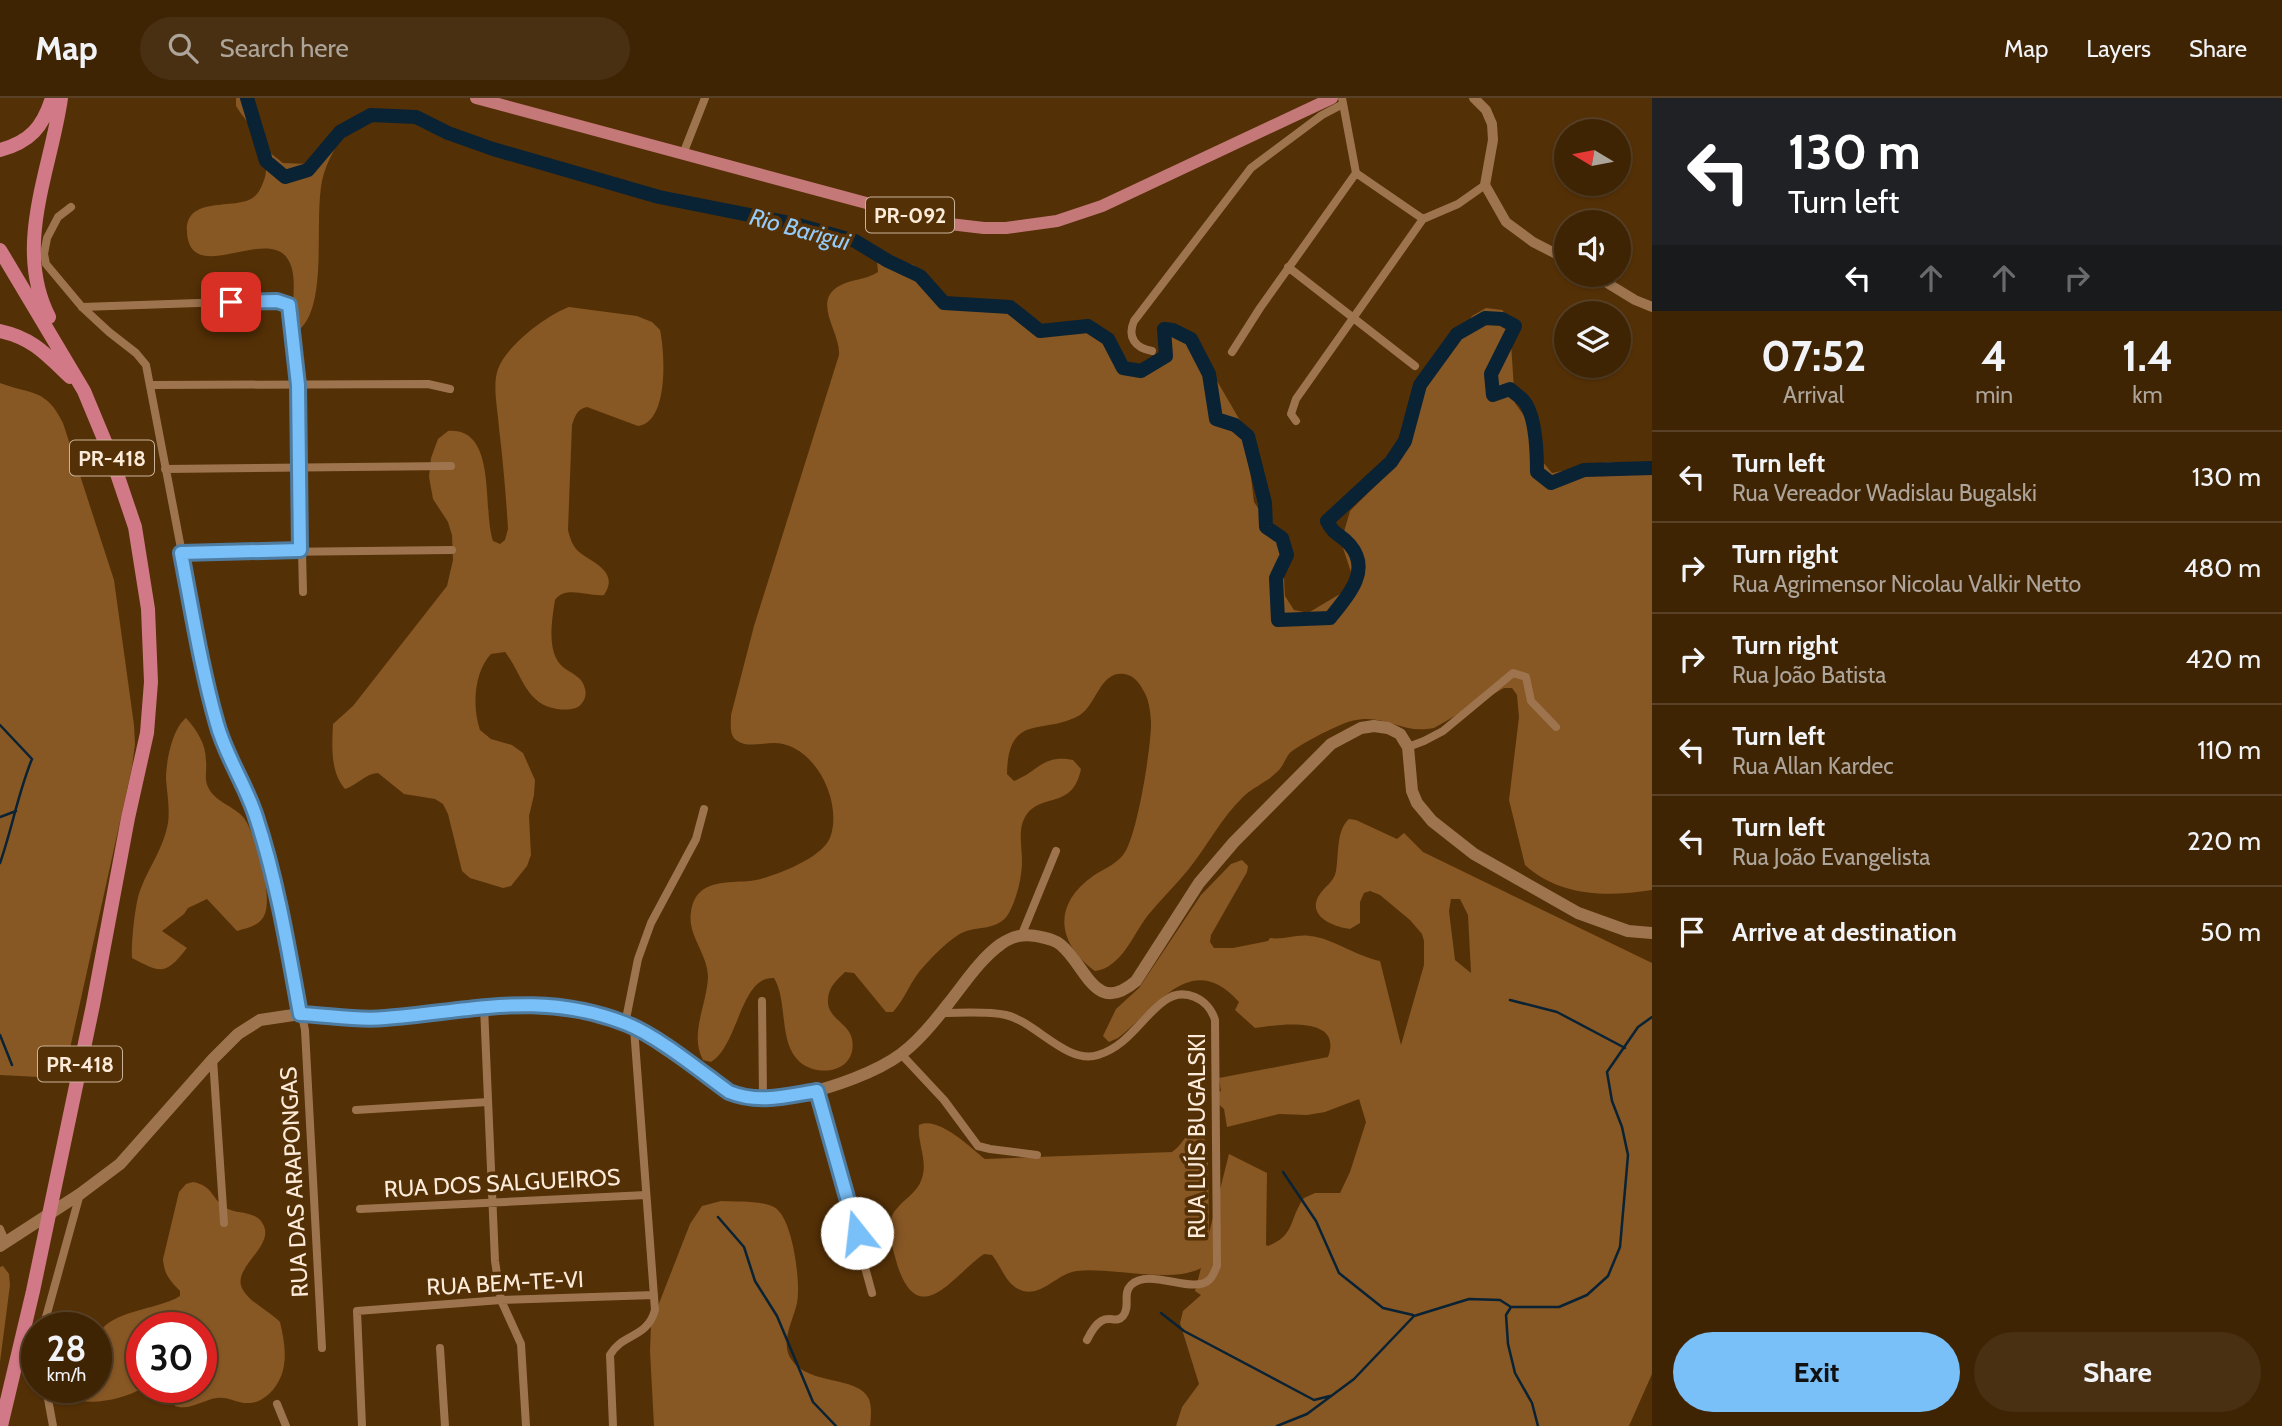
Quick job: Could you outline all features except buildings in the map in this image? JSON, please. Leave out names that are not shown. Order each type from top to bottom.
[{"type":"highway","points":[[0,150],[17,145],[34,132],[46,116],[52,98]]},
{"type":"highway","points":[[61,98],[34,226],[36,285],[84,391]]},
{"type":"highway","name":"PR-418","points":[[0,250],[84,391],[111,456],[135,527],[148,608],[151,682],[148,720],[93,1005],[33,1291],[1,1426]]},
{"type":"highway","points":[[0,331],[15,334],[37,344],[84,391]]},
{"type":"main road","name":"PR-092","points":[[476,98],[920,218],[962,226],[1006,228],[1057,221],[1102,206],[1339,100]]},
{"type":"main road","points":[[5,1243],[120,1164],[213,1059],[238,1034],[260,1020],[300,1014],[382,1019],[531,1004],[575,1008],[630,1026],[729,1092],[741,1097],[763,1099],[817,1091],[855,1077],[901,1054],[942,1013],[985,958],[999,946],[1022,934],[1053,940],[1062,946],[1100,991],[1112,995],[1123,992],[1136,981],[1170,926],[1234,842],[1331,744],[1361,728],[1388,728],[1400,734],[1408,747],[1412,791],[1417,803],[1433,821],[1474,854],[1578,913],[1619,929],[1652,933]]},
{"type":"street","points":[[1474,98],[1486,110],[1492,124],[1493,140],[1485,185],[1506,222],[1533,242],[1554,253]]},
{"type":"street","points":[[683,154],[703,100]]},
{"type":"street","points":[[1152,351],[1137,345],[1132,338],[1130,330],[1135,321],[1251,168],[1339,100],[1356,173],[1423,219]]},
{"type":"street","points":[[1232,352],[1356,173]]},
{"type":"street","points":[[1296,421],[1291,409],[1296,399],[1423,219],[1458,204],[1485,185]]},
{"type":"street","name":"RUA DAS ARAPONGAS","points":[[71,207],[58,217],[47,238],[44,254],[46,264],[82,307],[136,353],[146,365],[152,385],[165,469],[209,695],[224,746],[253,807],[278,898],[307,1046],[321,1348]]},
{"type":"street","points":[[1289,267],[1415,366]]},
{"type":"street","points":[[1614,287],[1652,307]]},
{"type":"street","points":[[82,307],[256,301],[277,301],[289,305],[298,385],[303,593]]},
{"type":"street","points":[[152,385],[428,384],[450,389]]},
{"type":"street","points":[[165,469],[451,466]]},
{"type":"street","points":[[181,553],[452,550]]},
{"type":"street","points":[[1408,747],[1443,731],[1513,673],[1526,677],[1531,701],[1556,727]]},
{"type":"street","points":[[613,1426],[610,1355],[615,1346],[641,1332],[652,1322],[655,1310],[630,1026],[638,959],[651,923],[696,839],[704,809]]},
{"type":"street","points":[[1022,934],[1056,851]]},
{"type":"street","name":"RUA LUÍS BUGALSKI","points":[[942,1013],[1007,1015],[1026,1023],[1067,1051],[1082,1057],[1096,1056],[1116,1048],[1166,1000],[1182,994],[1198,997],[1212,1009],[1215,1020],[1217,1266],[1210,1280],[1200,1284],[1139,1280],[1126,1292],[1127,1307],[1124,1315],[1119,1319],[1104,1318],[1098,1321],[1087,1340]]},
{"type":"street","points":[[762,1001],[763,1099]]},
{"type":"street","points":[[484,1007],[495,1261],[501,1300],[521,1344],[526,1426]]},
{"type":"street","points":[[901,1054],[944,1100],[978,1146],[1037,1154]]},
{"type":"street","points":[[213,1059],[224,1223]]},
{"type":"street","points":[[817,1091],[872,1293]]},
{"type":"street","points":[[356,1111],[488,1102]]},
{"type":"street","points":[[47,1312],[80,1194]]},
{"type":"street","name":"RUA DOS SALGUEIROS","points":[[360,1209],[646,1195]]},
{"type":"street","points":[[0,1229],[5,1243]]},
{"type":"street","name":"RUA BEM-TE-VI","points":[[362,1426],[358,1311],[501,1300],[654,1295]]},
{"type":"street","points":[[440,1348],[445,1426]]},
{"type":"street","points":[[49,1403],[53,1426]]},
{"type":"street","points":[[277,1404],[286,1426]]},
{"type":"shaded area","points":[[236,98],[252,98],[264,148],[283,163],[309,164],[345,125],[322,181],[317,281],[309,317],[300,329],[295,326],[293,318],[294,282],[287,258],[277,250],[263,248],[215,256],[201,255],[192,248],[187,233],[188,221],[194,213],[203,208],[247,201],[260,190],[265,177],[264,150],[257,135],[236,106]]},
{"type":"shaded area","points":[[870,252],[914,265],[934,291],[950,299],[993,302],[1045,329],[1086,326],[1104,330],[1119,360],[1142,366],[1156,363],[1168,334],[1183,339],[1199,350],[1245,429],[1254,502],[1282,544],[1285,596],[1294,610],[1308,613],[1350,588],[1351,572],[1341,542],[1350,511],[1382,479],[1409,437],[1433,362],[1457,339],[1472,316],[1486,308],[1502,310],[1513,321],[1511,344],[1515,403],[1539,437],[1542,461],[1552,473],[1608,462],[1652,463],[1652,890],[1602,894],[1569,889],[1539,876],[1525,865],[1509,800],[1519,717],[1517,695],[1512,688],[1504,688],[1434,728],[1409,728],[1365,719],[1336,727],[1297,747],[1277,772],[1235,805],[1188,870],[1149,914],[1120,956],[1113,963],[1095,971],[1082,960],[1067,936],[1064,924],[1066,911],[1080,887],[1116,862],[1128,846],[1143,790],[1151,732],[1149,705],[1141,687],[1130,676],[1116,674],[1104,683],[1091,704],[1080,715],[1067,721],[1030,729],[1021,733],[1014,741],[1009,754],[1007,774],[1014,781],[1055,759],[1073,760],[1081,769],[1071,790],[1034,808],[1024,819],[1021,831],[1020,881],[1012,907],[1004,919],[992,926],[965,932],[947,943],[919,972],[893,1012],[886,1012],[854,973],[845,972],[832,987],[828,999],[830,1011],[847,1029],[852,1039],[851,1056],[841,1066],[827,1071],[810,1068],[792,1052],[787,1040],[779,989],[774,978],[763,980],[754,988],[720,1053],[711,1062],[703,1060],[699,1050],[698,1030],[708,977],[705,960],[692,929],[695,899],[701,891],[710,886],[756,880],[800,864],[820,851],[831,835],[833,808],[829,794],[824,780],[807,757],[783,744],[741,743],[731,732],[731,715],[754,626],[839,355],[827,308],[828,299],[832,291],[841,285],[878,272],[877,261]]},
{"type":"shaded area","points":[[569,307],[637,316],[652,322],[660,330],[662,341],[662,385],[660,400],[648,422],[638,426],[587,407],[579,411],[572,425],[568,530],[576,549],[602,569],[609,580],[604,595],[571,592],[555,600],[552,635],[554,653],[563,667],[582,681],[586,691],[583,701],[578,707],[565,710],[546,706],[538,701],[525,686],[505,652],[491,654],[481,670],[475,701],[480,730],[491,739],[512,745],[523,753],[535,780],[529,816],[531,855],[527,866],[511,886],[503,888],[470,878],[462,871],[443,804],[435,799],[404,794],[378,773],[369,775],[345,789],[334,767],[333,724],[353,706],[447,586],[453,560],[452,535],[448,522],[433,499],[429,477],[431,458],[438,439],[448,431],[464,433],[475,442],[485,472],[493,541],[500,544],[505,540],[508,529],[496,376],[503,360],[519,341],[550,317]]},
{"type":"shaded area","points":[[0,383],[44,398],[63,423],[114,580],[134,725],[132,767],[69,1053],[59,1070],[39,1077],[0,1075]]},
{"type":"shaded area","points":[[186,718],[203,743],[208,787],[215,796],[240,814],[249,826],[262,866],[267,907],[259,922],[237,931],[207,899],[188,908],[162,931],[187,948],[168,967],[156,969],[132,958],[134,923],[141,888],[166,832],[169,817],[166,779],[169,755],[177,730]]},
{"type":"shaded area","points":[[1349,819],[1356,820],[1397,839],[1404,833],[1423,852],[1652,963],[1652,1374],[1629,1426],[1176,1426],[1182,1407],[1199,1384],[1180,1323],[1183,1311],[1201,1295],[1195,1291],[1201,1268],[1174,1275],[1077,1271],[1030,1292],[1012,1285],[992,1255],[984,1254],[937,1292],[926,1296],[916,1294],[906,1284],[892,1246],[890,1222],[895,1211],[920,1184],[924,1165],[919,1125],[927,1123],[945,1128],[985,1159],[1172,1152],[1199,1127],[1203,1130],[1208,1162],[1209,1233],[1229,1154],[1267,1173],[1268,1246],[1277,1242],[1288,1231],[1304,1198],[1315,1193],[1340,1193],[1350,1172],[1366,1122],[1359,1099],[1325,1112],[1307,1115],[1279,1114],[1227,1127],[1224,1109],[1216,1102],[1217,1093],[1221,1091],[1219,1078],[1328,1057],[1330,1043],[1326,1034],[1318,1028],[1278,1025],[1255,1028],[1235,1010],[1239,1002],[1222,987],[1205,981],[1190,982],[1175,988],[1118,1038],[1109,1042],[1103,1036],[1116,1009],[1139,988],[1201,895],[1231,864],[1242,860],[1248,866],[1247,872],[1211,935],[1210,942],[1214,948],[1233,948],[1268,941],[1270,938],[1318,937],[1380,961],[1401,1045],[1424,965],[1422,934],[1380,895],[1370,891],[1364,893],[1360,902],[1360,923],[1350,929],[1324,920],[1317,910],[1318,897],[1335,875],[1340,836]],"holes":[[[1451,899],[1460,899],[1468,915],[1471,973],[1455,960],[1449,911]]]},
{"type":"shaded area","points":[[193,1182],[205,1186],[226,1208],[258,1218],[265,1230],[264,1239],[241,1281],[246,1295],[280,1322],[285,1360],[276,1386],[267,1396],[255,1402],[217,1398],[217,1312],[134,1312],[180,1296],[180,1291],[166,1273],[163,1259],[179,1192],[186,1184]]},
{"type":"shaded area","points":[[721,1201],[762,1203],[781,1213],[791,1236],[798,1281],[797,1303],[788,1331],[788,1352],[799,1367],[809,1373],[855,1386],[863,1391],[870,1402],[870,1426],[654,1426],[651,1324],[690,1224],[702,1206]]},
{"type":"shaded area","points":[[3,1266],[9,1274],[10,1285],[0,1362],[0,1267]]},
{"type":"shaded area","points":[[126,1315],[126,1395],[112,1399],[112,1322]]},
{"type":"shaded area","points":[[174,1403],[201,1403],[186,1407],[175,1406]]},
{"type":"waterway","name":"Rio Barigui","points":[[247,98],[266,161],[285,177],[308,170],[340,132],[371,115],[416,117],[448,133],[493,149],[659,197],[795,224],[855,241],[920,276],[944,303],[1010,307],[1040,331],[1088,326],[1108,339],[1123,368],[1141,371],[1166,356],[1164,329],[1173,330],[1191,339],[1209,374],[1216,419],[1235,425],[1248,436],[1265,503],[1266,527],[1282,538],[1287,555],[1276,578],[1278,620],[1330,618],[1350,593],[1359,564],[1350,545],[1332,530],[1327,521],[1391,462],[1405,441],[1420,385],[1457,334],[1485,318],[1502,319],[1515,326],[1491,374],[1493,395],[1510,389],[1527,406],[1535,434],[1537,472],[1551,483],[1584,470],[1652,468]]},
{"type":"waterway","points":[[0,725],[32,759],[0,863]]},
{"type":"waterway","points":[[0,817],[16,811]]},
{"type":"waterway","points":[[1510,1000],[1557,1012],[1625,1048]]},
{"type":"waterway","points":[[1277,1426],[1307,1414],[1354,1379],[1414,1316],[1469,1299],[1500,1300],[1511,1307],[1559,1307],[1587,1295],[1608,1276],[1620,1247],[1628,1155],[1622,1127],[1612,1101],[1607,1072],[1638,1027],[1652,1017]]},
{"type":"waterway","points":[[0,1035],[12,1065]]},
{"type":"waterway","points":[[1283,1172],[1316,1221],[1339,1273],[1383,1308],[1413,1315]]},
{"type":"waterway","points":[[718,1217],[744,1247],[755,1281],[777,1316],[813,1402],[836,1426]]},
{"type":"waterway","points":[[1511,1307],[1506,1315],[1508,1344],[1515,1373],[1532,1403],[1538,1426]]},
{"type":"waterway","points":[[1161,1313],[1184,1331],[1314,1400],[1330,1396]]},
{"type":"route","points":[[231,302],[277,301],[289,305],[298,385],[300,550],[181,553],[209,695],[224,746],[253,807],[261,831],[278,898],[300,1014],[382,1019],[507,1005],[575,1008],[634,1028],[681,1057],[729,1092],[741,1097],[778,1098],[817,1091],[857,1233]]}]
